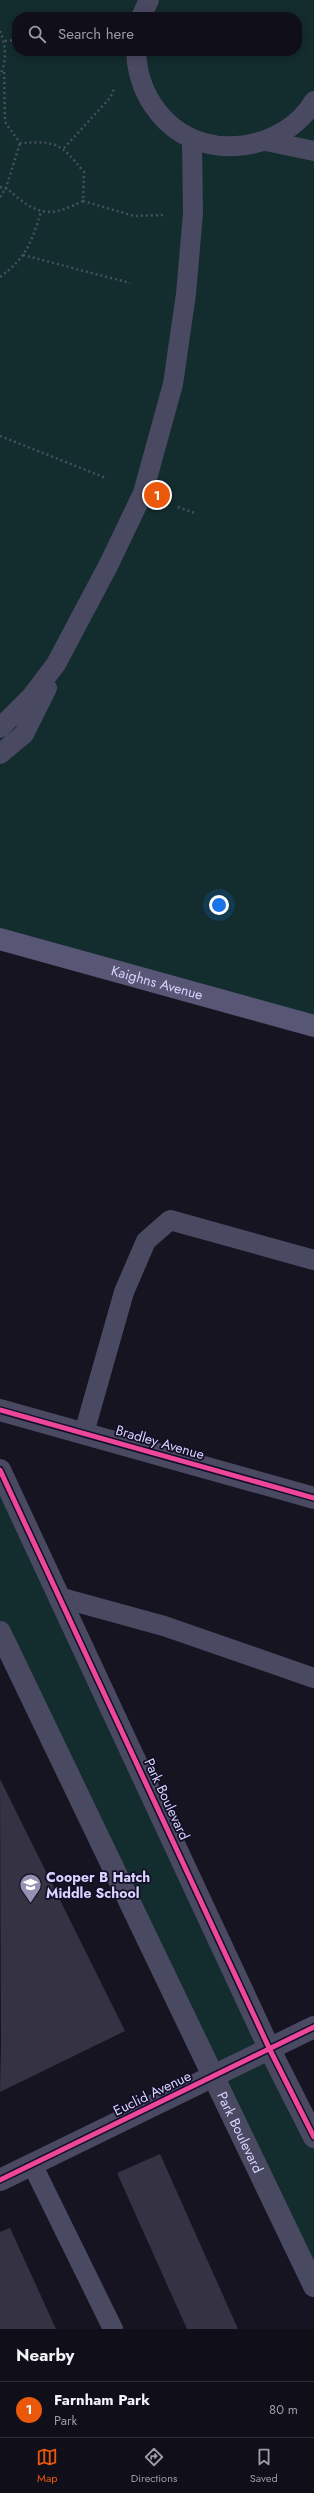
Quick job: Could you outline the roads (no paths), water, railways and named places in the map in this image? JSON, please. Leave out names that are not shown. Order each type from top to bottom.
[{"type":"main road","name":"Kaighns Avenue","points":[[0,939],[314,1026]]},
{"type":"street","name":"Bradley Avenue","points":[[0,1410],[314,1498]]},
{"type":"street","name":"Park Boulevard","points":[[0,1470],[62,1598],[270,2050],[314,2137]]},
{"type":"street","name":"Park Boulevard","points":[[0,1632],[314,2286]]},
{"type":"street","name":"Euclid Avenue","points":[[0,2180],[214,2078],[314,2027]]},
{"type":"lane","points":[[143,12],[149,0]]},
{"type":"lane","points":[[136,56],[137,70],[148,99],[167,122],[192,139],[217,146],[242,146],[266,141],[288,130],[308,111],[314,101]]},
{"type":"lane","points":[[0,754],[24,734],[45,696],[56,664],[108,566],[143,493],[174,384],[186,294],[194,213],[192,139]]},
{"type":"lane","points":[[266,141],[314,151]]},
{"type":"lane","points":[[0,728],[31,697],[56,664]]},
{"type":"lane","points":[[84,1433],[124,1292],[146,1241],[170,1220],[314,1260]]},
{"type":"lane","points":[[62,1598],[164,1626],[314,1678]]},
{"type":"lane","points":[[32,2164],[113,2329]]},
{"type":"place","name":"Farnham Park","points":[[157,495]]},
{"type":"place","name":"Cooper B Hatch Middle School","points":[[31,1904]]}]
